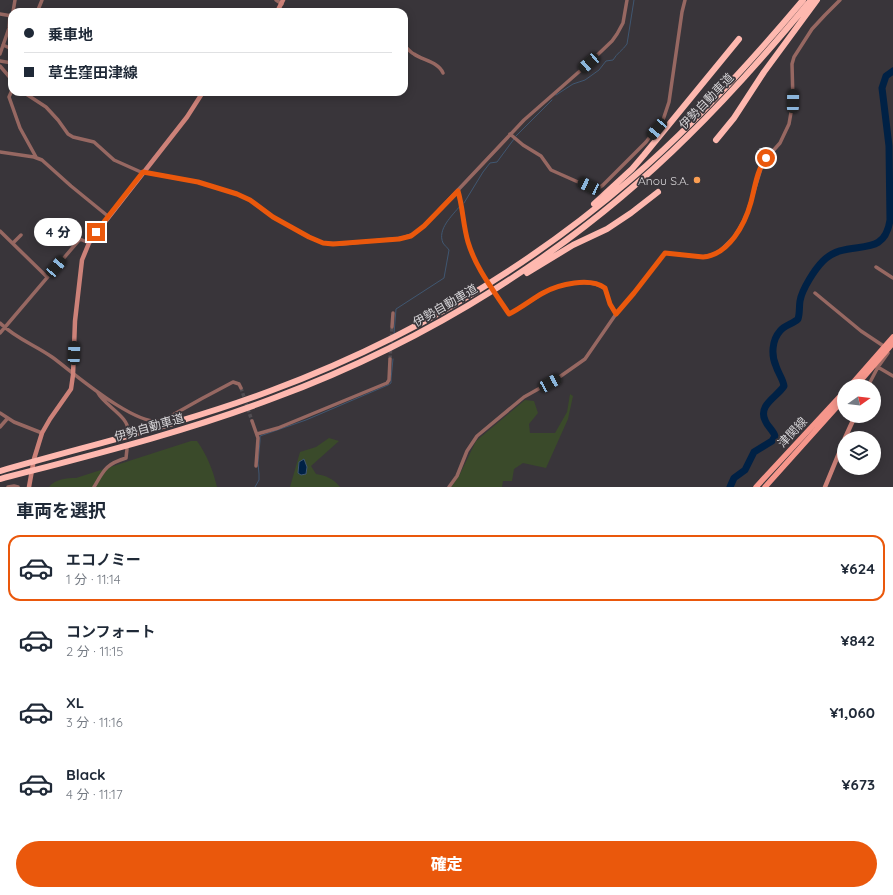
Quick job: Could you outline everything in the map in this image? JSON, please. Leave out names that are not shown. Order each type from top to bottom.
[{"type":"highway","name":"伊勢自動車道","points":[[0,471],[178,422],[273,390],[345,360],[390,339],[485,286],[564,232],[632,178],[683,132],[756,54],[803,0]]},
{"type":"highway","name":"伊勢自動車道","points":[[0,480],[178,430],[276,398],[307,386],[390,348],[489,295],[579,230],[660,163],[742,80],[811,0]]},
{"type":"highway","points":[[716,140],[734,118],[764,72],[817,0]]},
{"type":"highway","points":[[564,232],[640,160],[739,39]]},
{"type":"highway","points":[[506,284],[573,245],[607,229],[658,192]]},
{"type":"main road","points":[[29,487],[34,459],[42,433],[71,389],[78,291],[82,260],[89,244],[187,117],[200,96]]},
{"type":"main road","points":[[858,379],[874,365],[893,337]]},
{"type":"main road","points":[[862,379],[893,344]]},
{"type":"main road","name":"津関線","points":[[756,487],[837,400]]},
{"type":"main road","name":"津関線","points":[[765,487],[837,407]]},
{"type":"main road","points":[[825,487],[837,458]]},
{"type":"street","points":[[276,0],[282,2]]},
{"type":"street","points":[[29,96],[49,110],[68,134],[73,137],[94,142],[114,160],[143,173],[198,182],[237,194],[250,200],[273,217],[323,243],[333,244],[399,239],[411,236],[424,226],[528,116],[589,63],[615,38],[624,19],[627,0]]},
{"type":"street","points":[[511,135],[523,145],[541,156],[552,170],[559,174],[596,190],[603,185],[646,142],[663,120],[669,102],[685,0]]},
{"type":"street","points":[[449,487],[457,476],[467,451],[477,436],[524,397],[558,378],[585,359],[616,314],[665,253],[703,257],[708,256],[720,251],[735,236],[747,214],[763,162],[780,143],[789,124],[793,101],[792,70],[794,57],[812,29],[840,0]]},
{"type":"street","points":[[0,54],[8,31]]},
{"type":"street","points":[[3,45],[8,47]]},
{"type":"street","points":[[408,49],[413,54],[424,58],[442,69],[443,73]]},
{"type":"street","points":[[10,96],[20,128],[36,157]]},
{"type":"street","points":[[0,152],[36,157],[46,163],[109,217]]},
{"type":"street","points":[[458,191],[467,238],[474,258],[509,314],[546,292],[568,284],[588,283],[598,284],[605,288],[610,304],[616,314]]},
{"type":"street","points":[[0,231],[46,276],[48,276]]},
{"type":"street","points":[[13,243],[21,235]]},
{"type":"street","points":[[0,333],[80,239],[89,244]]},
{"type":"street","points":[[876,267],[893,278]]},
{"type":"street","points":[[814,292],[861,331],[885,347]]},
{"type":"street","points":[[392,327],[393,313]]},
{"type":"street","points":[[0,323],[5,328],[51,357],[73,375],[131,414],[157,422],[233,382],[239,384],[241,388]]},
{"type":"street","points":[[257,434],[278,428],[386,384],[389,380],[390,359]]},
{"type":"street","points":[[870,379],[874,365],[893,376]]},
{"type":"street","points":[[98,392],[104,401],[126,422],[129,428],[128,432]]},
{"type":"street","points":[[0,413],[7,419],[42,433]]},
{"type":"street","points":[[0,427],[7,419]]},
{"type":"street","points":[[252,421],[258,441],[256,466]]},
{"type":"street","points":[[94,487],[102,472],[109,464],[126,458],[127,449]]},
{"type":"street","points":[[8,487],[18,487]]},
{"type":"green space","points":[[570,394],[573,396],[568,419],[546,468],[523,463],[514,469],[512,481],[503,481],[502,487],[451,487],[459,476],[476,441],[525,400],[534,401],[538,413],[529,424],[530,433],[555,433],[567,412]]},
{"type":"green space","points":[[329,438],[339,441],[311,466],[316,474],[335,481],[340,487],[290,487],[300,452],[316,447]]},
{"type":"green space","points":[[191,441],[197,441],[207,457],[217,487],[49,487],[54,482],[76,478]]},
{"type":"water","points":[[304,459],[307,467],[306,474],[301,475],[298,473],[299,462]]},
{"type":"waterway","points":[[556,95],[573,84],[585,80],[599,70],[606,61],[613,60],[627,44],[634,0]]},
{"type":"waterway","points":[[730,487],[734,478],[745,470],[754,452],[772,441],[775,436],[766,422],[764,415],[766,406],[784,386],[774,362],[774,343],[777,335],[782,329],[798,319],[801,296],[809,280],[823,261],[833,254],[843,250],[873,245],[881,241],[886,233],[890,220],[889,146],[882,88],[886,76],[893,71]]},
{"type":"waterway","points":[[516,136],[552,100]]},
{"type":"waterway","points":[[464,203],[490,163],[497,162],[514,139]]},
{"type":"waterway","points":[[394,334],[396,309],[444,278],[449,250],[443,243],[442,233],[446,223],[460,206]]},
{"type":"waterway","points":[[255,487],[259,480],[258,463],[260,436],[306,420],[388,385],[391,383],[393,359]]},
{"type":"tunnel","points":[[390,359],[392,327]]},
{"type":"tunnel","points":[[241,388],[252,421]]},
{"type":"place","name":"Anou S.A.","points":[[697,180]]},
{"type":"route","points":[[96,232],[143,172],[198,182],[237,194],[250,200],[273,217],[309,237],[323,243],[333,244],[399,239],[411,236],[424,226],[458,191],[470,249],[479,268],[509,314],[515,312],[546,292],[572,283],[592,283],[598,284],[605,288],[610,304],[616,314],[665,253],[703,257],[717,253],[730,242],[747,214],[763,162],[766,158]]}]
